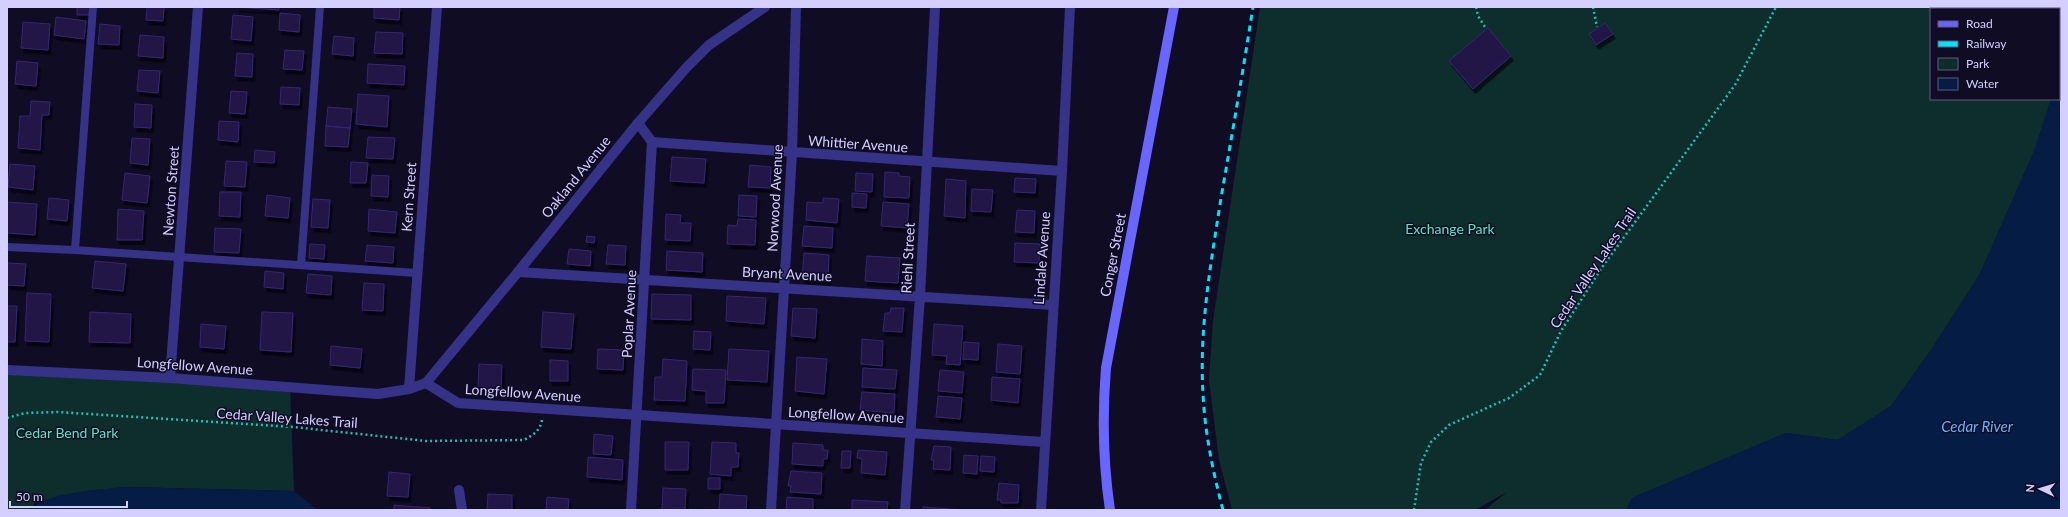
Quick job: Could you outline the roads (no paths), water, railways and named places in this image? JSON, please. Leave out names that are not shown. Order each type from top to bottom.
[{"type":"main road","name":"Conger Street","points":[[1110,510],[1102,441],[1106,368],[1174,7]]},
{"type":"street","name":"Newton Street","points":[[170,378],[198,7]]},
{"type":"street","name":"Kern Street","points":[[408,389],[436,7]]},
{"type":"street","name":"Oakland Avenue","points":[[426,383],[638,123],[709,44],[765,7]]},
{"type":"street","name":"Norwood Avenue","points":[[771,510],[792,154],[796,7]]},
{"type":"street","name":"Riehl Street","points":[[905,510],[928,162],[935,7]]},
{"type":"street","name":"Lindale Avenue","points":[[1041,510],[1044,442],[1062,171],[1070,7]]},
{"type":"street","points":[[638,123],[652,142]]},
{"type":"street","name":"Whittier Avenue","points":[[652,142],[792,154],[1062,171]]},
{"type":"street","name":"Poplar Avenue","points":[[631,510],[638,416],[652,142]]},
{"type":"street","name":"Bryant Avenue","points":[[518,272],[1053,305]]},
{"type":"street","name":"Longfellow Avenue","points":[[7,370],[170,378],[378,394],[408,389],[426,383],[458,403],[544,407],[638,416],[911,432],[1044,442]]},
{"type":"street","points":[[459,490],[462,510]]},
{"type":"lane","points":[[75,250],[93,7]]},
{"type":"lane","points":[[301,265],[320,7]]},
{"type":"lane","points":[[7,248],[180,256],[417,273]]},
{"type":"water","name":"Cedar River","points":[[2061,70],[2061,510],[1626,510],[1632,498],[1786,433],[1838,440],[1891,406],[1931,350],[1980,274],[2035,149],[2051,100],[2060,100]]},
{"type":"water","points":[[123,487],[294,491],[318,510],[29,510],[48,499],[60,496]]},
{"type":"railway","points":[[1223,510],[1213,467],[1206,424],[1202,369],[1204,320],[1213,247],[1253,7]]},
{"type":"park label","name":"Exchange Park","points":[[1450,229]]},
{"type":"park label","name":"Cedar Bend Park","points":[[67,433]]}]
